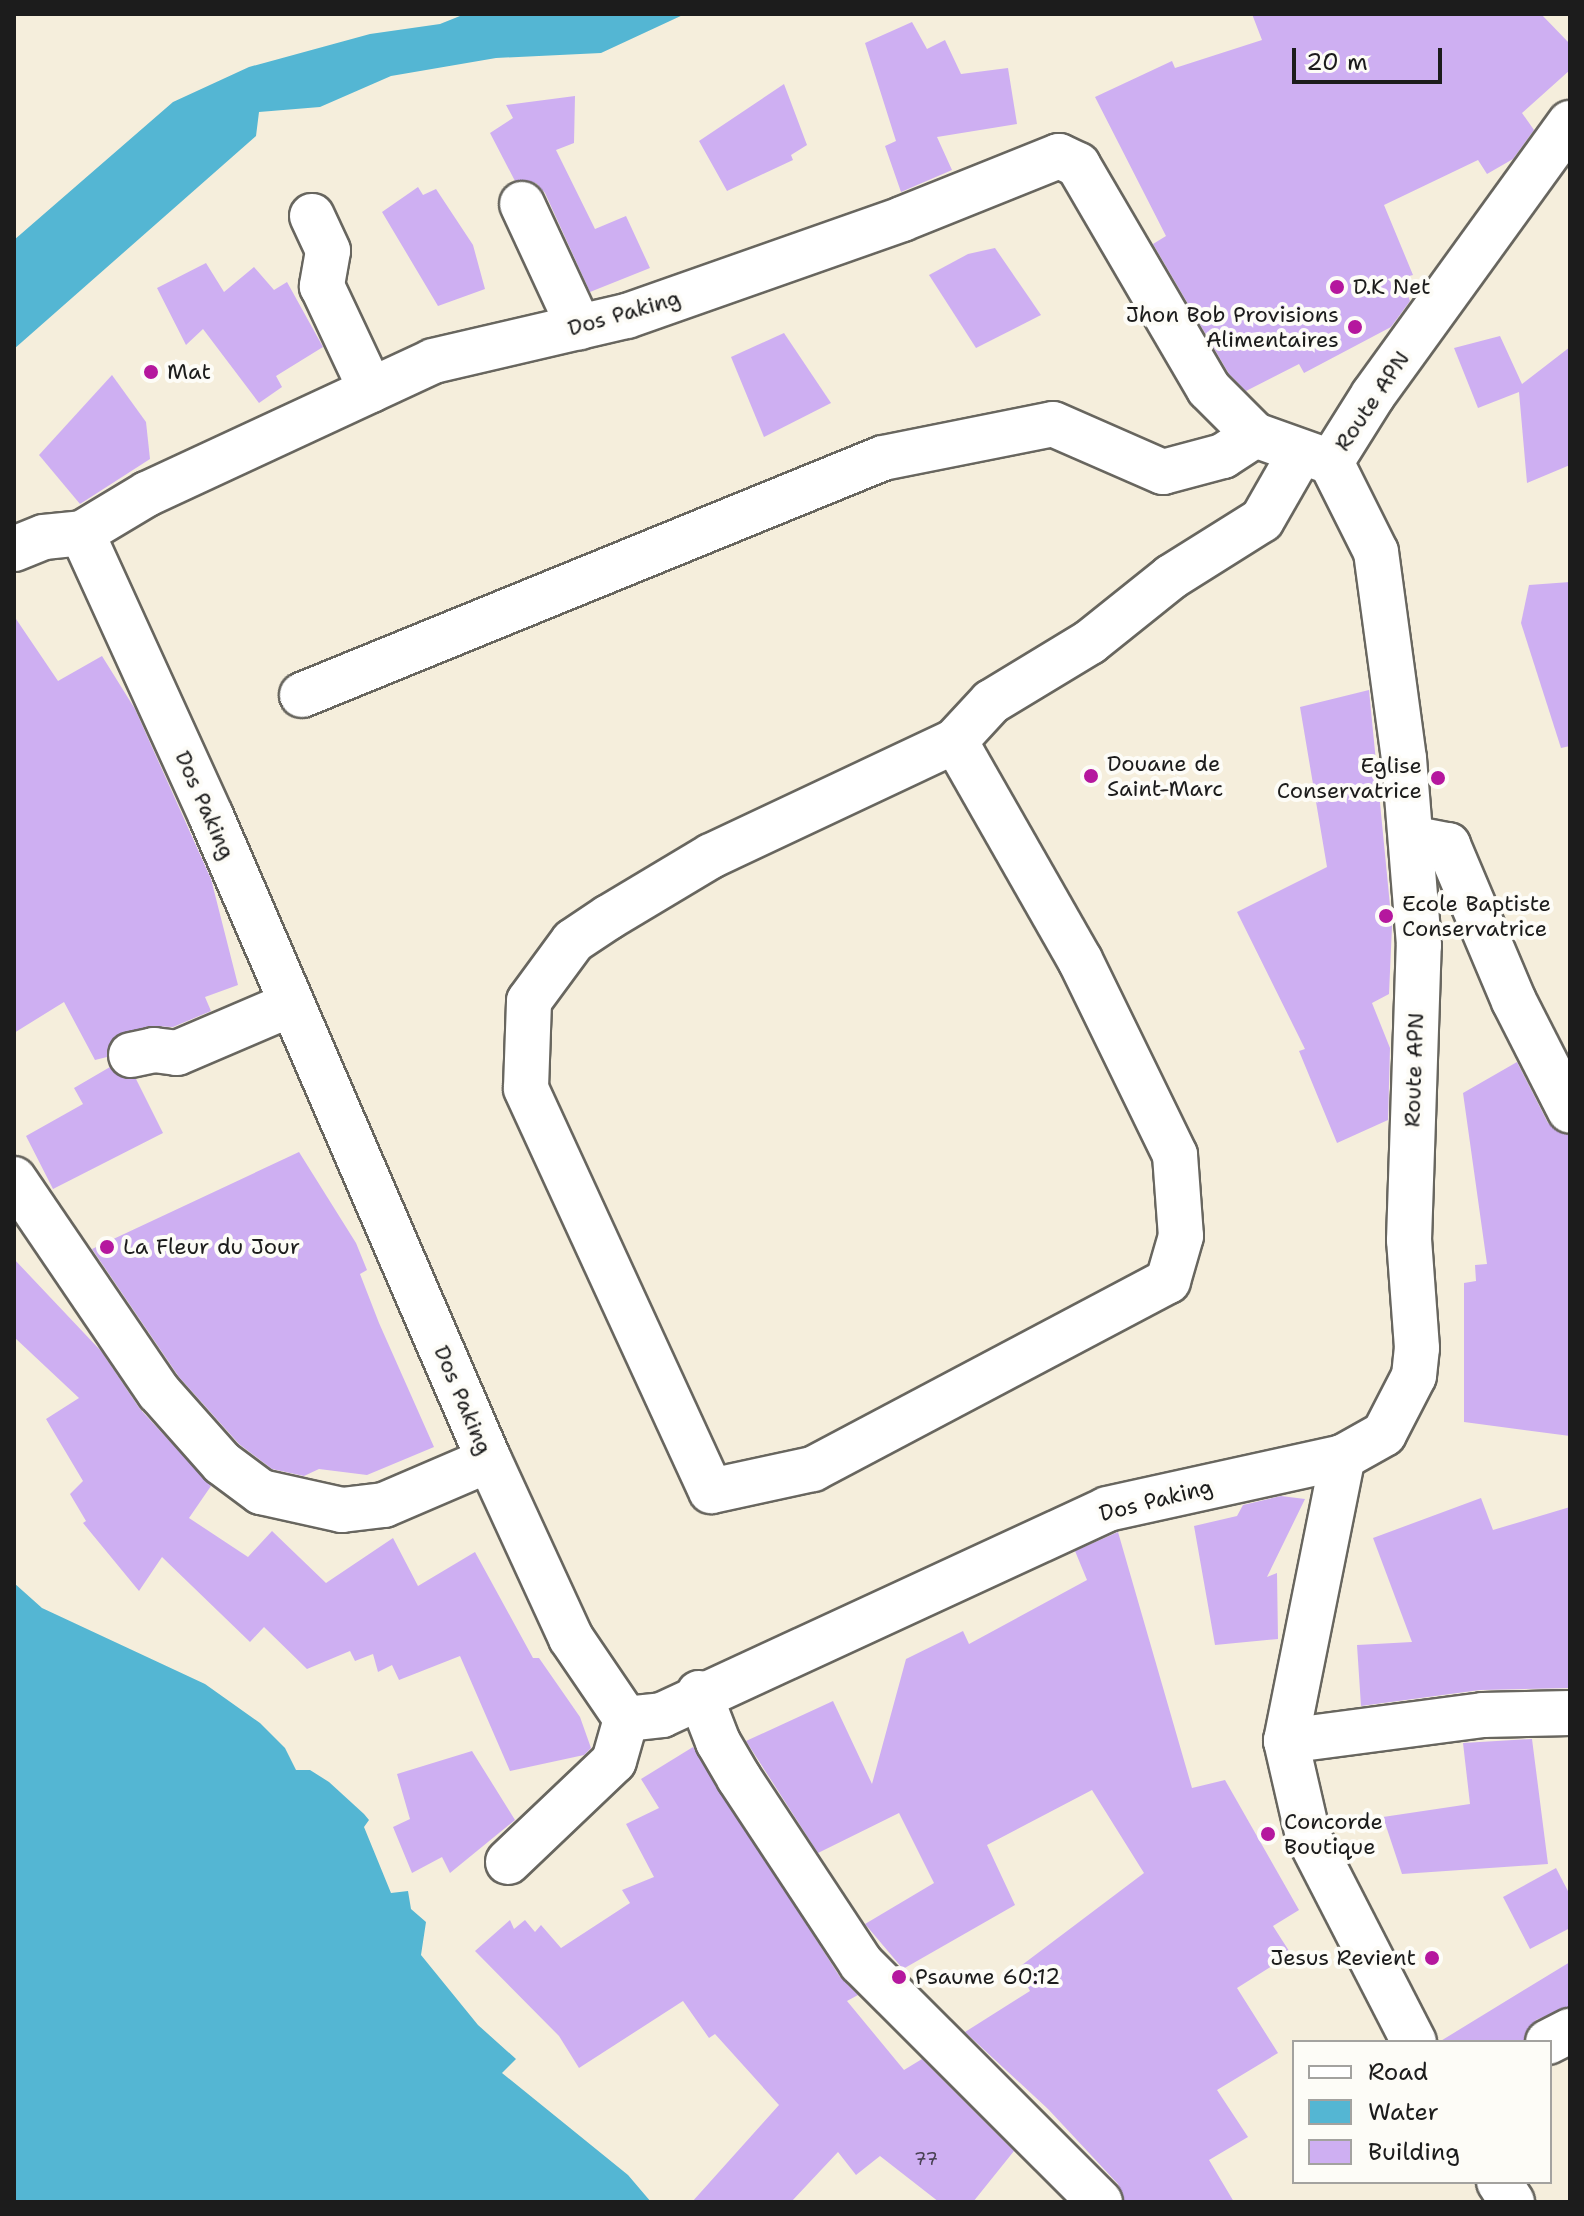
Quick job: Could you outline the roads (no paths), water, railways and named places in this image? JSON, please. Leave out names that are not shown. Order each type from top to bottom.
[{"type":"street","name":"Route APN","points":[[1343,1457],[1384,1434],[1414,1376],[1417,1348],[1409,1240],[1419,945],[1411,838],[1376,552],[1316,457],[1373,395],[1570,123]]},
{"type":"street","name":"Dos Paking","points":[[1316,457],[1255,435],[1209,389],[1078,165],[1059,156],[902,219],[627,316],[433,361],[147,494],[82,533],[211,816],[289,1005],[489,1460],[571,1638],[626,1719],[662,1715],[699,1693],[1107,1509],[1343,1457]]},
{"type":"street","points":[[522,204],[579,327]]},
{"type":"street","points":[[312,216],[328,251],[322,286],[371,390]]},
{"type":"street","points":[[302,695],[883,458],[1053,424],[1163,472],[1223,456],[1255,435]]},
{"type":"street","points":[[955,741],[1080,960],[1175,1155],[1181,1236],[1168,1281],[813,1469],[711,1491],[526,1088],[529,1001],[573,941],[609,917],[711,856],[955,741],[991,702],[1090,642],[1171,577],[1262,520],[1316,457]]},
{"type":"street","points":[[14,549],[44,537],[82,533]]},
{"type":"street","points":[[1411,838],[1448,845],[1514,1001],[1570,1111]]},
{"type":"street","points":[[131,1055],[154,1050],[177,1053],[289,1005]]},
{"type":"street","points":[[14,1179],[159,1392],[222,1463],[261,1492],[342,1510],[384,1505],[489,1460]]},
{"type":"street","points":[[1343,1457],[1286,1741],[1308,1836],[1413,2040]]},
{"type":"street","points":[[699,1693],[732,1766],[861,1963],[1100,2202]]},
{"type":"street","points":[[1286,1741],[1483,1715],[1570,1713]]},
{"type":"street","points":[[508,1862],[614,1761],[626,1719]]},
{"type":"street","points":[[1552,2040],[1570,2031]]},
{"type":"street","points":[[1500,2184],[1512,2202]]},
{"type":"water","points":[[465,14],[685,14],[601,53],[496,58],[391,76],[320,107],[259,112],[256,136],[14,349],[14,240],[173,102],[249,67],[370,34],[440,24]]},
{"type":"water","points":[[14,1583],[42,1608],[205,1684],[260,1723],[285,1748],[296,1770],[310,1770],[329,1782],[364,1814],[369,1820],[364,1827],[391,1893],[408,1891],[411,1909],[426,1922],[421,1955],[478,2025],[516,2059],[502,2073],[628,2175],[651,2202],[14,2202]]},
{"type":"place","name":"D.K Net","points":[[1337,287]]},
{"type":"place","name":"Jhon Bob Provisions Alimentaires","points":[[1355,327]]},
{"type":"place","name":"Mat","points":[[151,372]]},
{"type":"place","name":"Douane de Saint-Marc","points":[[1091,776]]},
{"type":"place","name":"Eglise Conservatrice","points":[[1438,778]]},
{"type":"place","name":"Ecole Baptiste Conservatrice","points":[[1386,916]]},
{"type":"place","name":"La Fleur du Jour","points":[[107,1247]]},
{"type":"place","name":"Concorde Boutique","points":[[1268,1834]]},
{"type":"place","name":"Jesus Revient","points":[[1432,1958]]},
{"type":"place","name":"Psaume 60:12","points":[[899,1977]]}]
